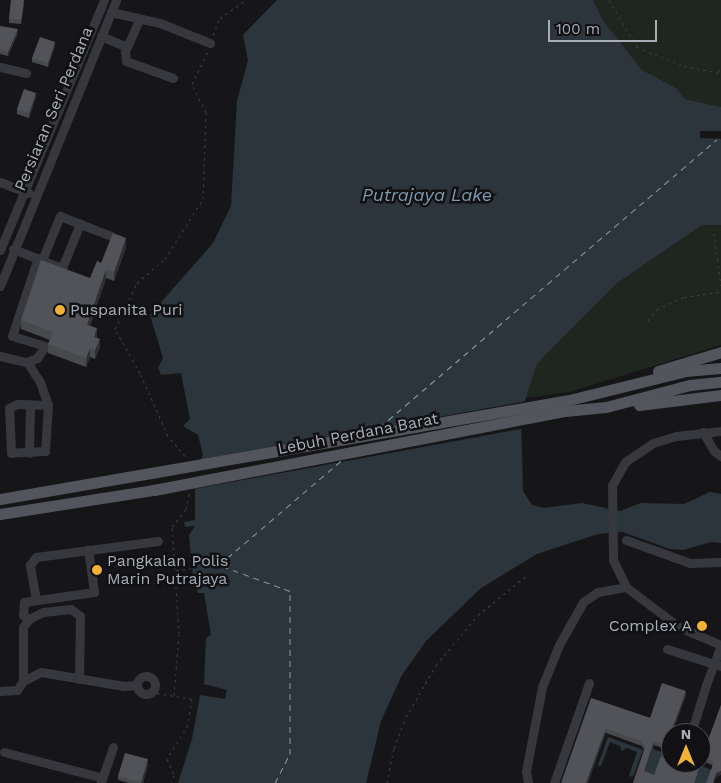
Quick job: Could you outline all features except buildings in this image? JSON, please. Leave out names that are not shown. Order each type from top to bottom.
[{"type":"main road","points":[[598,391],[721,352]]},
{"type":"main road","name":"Lebuh Perdana Barat","points":[[0,514],[154,490],[565,406],[598,391],[686,372],[721,368]]},
{"type":"main road","name":"Lebuh Perdana Barat","points":[[3,497],[565,406],[606,407],[690,384],[721,382]]},
{"type":"main road","points":[[606,407],[721,395]]},
{"type":"main road","points":[[0,523],[12,512]]},
{"type":"street","name":"Persiaran Seri Perdana","points":[[0,250],[104,0]]},
{"type":"street","name":"Persiaran Seri Perdana","points":[[0,286],[34,195],[116,0]]},
{"type":"street","points":[[111,12],[139,20],[160,23],[210,43]]},
{"type":"street","points":[[139,20],[127,47],[126,61],[173,78]]},
{"type":"street","points":[[101,36],[127,47]]},
{"type":"street","points":[[0,67],[26,73]]},
{"type":"street","points":[[0,182],[34,195]]},
{"type":"street","points":[[0,356],[27,362],[37,358],[45,346],[12,336],[40,259],[60,216],[111,236]]},
{"type":"street","points":[[62,268],[80,224]]},
{"type":"street","points":[[13,249],[75,273]]},
{"type":"street","points":[[27,362],[40,382],[48,406],[45,451],[29,454],[9,451],[10,408],[30,404],[48,406]]},
{"type":"street","points":[[29,454],[30,404]]},
{"type":"street","points":[[703,432],[714,451],[721,456]]},
{"type":"street","points":[[694,723],[721,645],[679,627],[626,587],[613,560],[612,485],[625,462],[653,443],[703,432],[721,432]]},
{"type":"street","points":[[626,540],[690,563],[721,562]]},
{"type":"street","points":[[36,600],[32,560],[36,557],[158,541]]},
{"type":"street","points":[[29,619],[23,616],[22,606],[36,600],[94,592],[88,549]]},
{"type":"street","points":[[528,783],[526,771],[542,687],[559,645],[583,602],[598,592],[626,587]]},
{"type":"street","points":[[23,681],[23,627],[29,619],[43,612],[65,609],[77,612],[81,621],[78,679]]},
{"type":"street","points":[[667,649],[721,666]]},
{"type":"street","points":[[0,691],[17,690],[23,681],[41,672],[124,686],[137,685]]},
{"type":"street","points":[[148,676],[155,683],[152,692],[142,693],[137,685],[139,679],[148,676]]},
{"type":"street","points":[[554,783],[589,683]]},
{"type":"street","points":[[4,752],[102,780],[113,747]]},
{"type":"path","points":[[187,459],[168,436],[140,373],[115,329],[137,283],[165,259],[203,199],[206,112],[192,84],[203,66],[220,18],[246,0]]},
{"type":"path","points":[[609,0],[637,47],[684,66],[721,73]]},
{"type":"path","points":[[717,73],[721,66]]},
{"type":"path","points":[[717,139],[721,137]]},
{"type":"path","points":[[714,233],[721,286]]},
{"type":"path","points":[[648,321],[657,309],[684,298],[721,292]]},
{"type":"path","points":[[174,695],[179,634],[172,527],[186,509],[189,486]]},
{"type":"path","points":[[175,570],[219,565]]},
{"type":"path","points":[[387,783],[394,748],[406,718],[436,666],[478,616],[526,576]]},
{"type":"path","points":[[152,692],[192,699],[188,725],[167,760],[174,775],[172,783]]},
{"type":"shaded area","points":[[593,0],[721,0],[721,107],[685,99],[676,88],[642,70],[602,19]]},
{"type":"shaded area","points":[[702,225],[721,225],[721,345],[570,392],[525,398],[537,364],[616,284]]},
{"type":"water","name":"Putrajaya Lake","points":[[277,0],[593,0],[602,19],[642,70],[676,88],[685,99],[721,107],[721,225],[702,225],[616,284],[537,364],[521,412],[523,491],[532,505],[544,508],[582,503],[620,511],[641,503],[684,504],[710,492],[721,494],[721,543],[711,542],[683,550],[670,549],[623,532],[598,534],[537,554],[481,588],[426,641],[402,675],[381,721],[366,783],[178,783],[192,739],[200,695],[225,699],[227,690],[204,684],[206,638],[211,635],[204,593],[198,593],[193,579],[189,535],[195,526],[185,527],[184,522],[195,520],[195,473],[203,455],[198,435],[183,426],[190,419],[181,373],[161,375],[158,368],[163,358],[150,315],[213,243],[231,206],[237,101],[248,60],[243,35]]},
{"type":"water","points":[[608,737],[643,750],[633,777],[629,776],[637,752],[627,748],[622,751],[620,746],[610,742],[601,766],[598,765]]},
{"type":"water","points":[[653,749],[661,752],[661,768],[654,779],[644,775]]},
{"type":"water","points":[[712,770],[708,783],[696,783],[696,773],[711,773]]},
{"type":"pier","points":[[700,131],[721,131],[721,139],[700,138]]},
{"type":"pier","points":[[527,401],[524,412],[526,428],[194,489],[192,473],[197,461]]},
{"type":"ferry route","points":[[380,427],[717,139]]},
{"type":"ferry route","points":[[275,783],[290,754],[290,591],[219,565],[343,459]]},
{"type":"place","name":"Puspanita Puri","points":[[60,310]]},
{"type":"place","name":"Pangkalan Polis Marin Putrajaya","points":[[97,570]]},
{"type":"place","name":"Complex A","points":[[702,626]]}]
